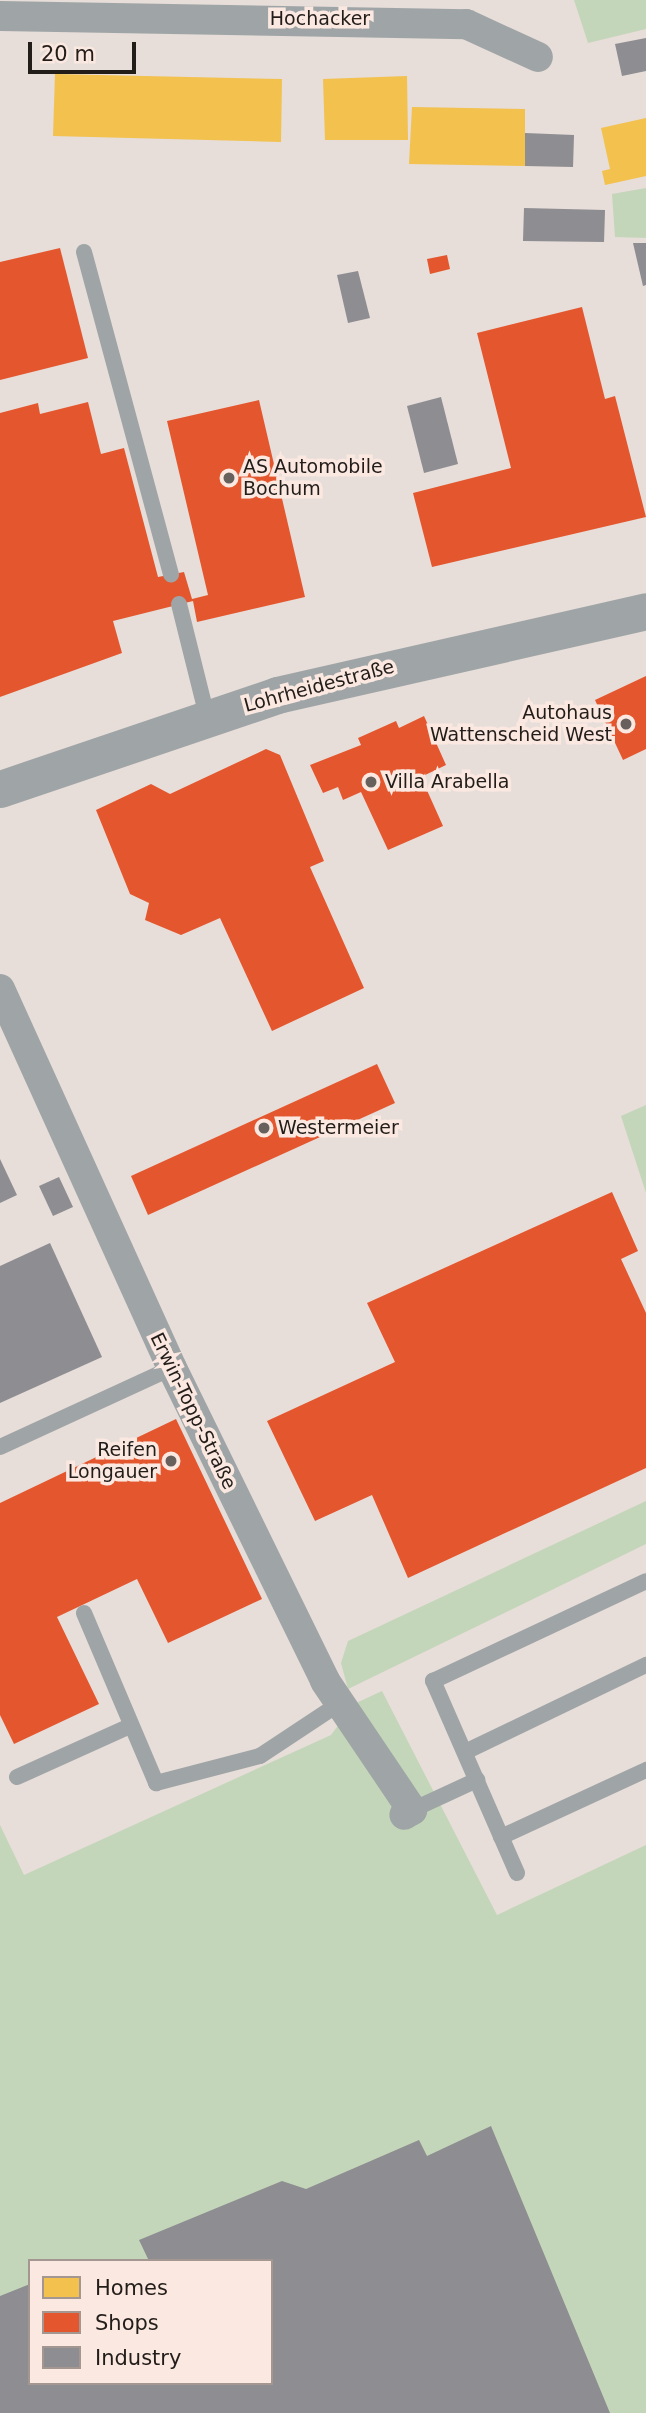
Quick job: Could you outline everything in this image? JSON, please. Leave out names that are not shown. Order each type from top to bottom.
[{"type":"street","name":"Hochacker","points":[[0,16],[109,8],[466,24],[538,57]]},
{"type":"street","name":"Lohrheidestraße","points":[[0,789],[207,716],[470,647],[646,611]]},
{"type":"street","name":"Erwin-Topp-Straße","points":[[1,993],[172,1368],[340,1703],[408,1813]]},
{"type":"lane","points":[[84,253],[171,574]]},
{"type":"lane","points":[[178,604],[207,716]]},
{"type":"lane","points":[[0,1447],[172,1368]]},
{"type":"lane","points":[[517,1873],[433,1681],[646,1581]]},
{"type":"lane","points":[[84,1614],[156,1783],[260,1756],[340,1703]]},
{"type":"lane","points":[[465,1752],[646,1665]]},
{"type":"lane","points":[[18,1777],[130,1726]]},
{"type":"lane","points":[[501,1837],[646,1770]]},
{"type":"lane","points":[[408,1813],[477,1780]]},
{"type":"green space","points":[[574,0],[646,0],[646,29],[588,43]]},
{"type":"green space","points":[[646,188],[646,238],[615,237],[612,194]]},
{"type":"green space","points":[[646,1105],[646,1193],[621,1116]]},
{"type":"green space","points":[[646,1501],[646,1544],[348,1689],[341,1663],[348,1641]]},
{"type":"green space","points":[[382,1691],[497,1915],[646,1845],[646,2413],[0,2413],[0,1825],[24,1875],[331,1735],[354,1704]]},
{"type":"building: Homes","points":[[55,74],[282,79],[281,142],[53,136]]},
{"type":"building: Homes","points":[[407,76],[408,140],[325,140],[323,79]]},
{"type":"building: Homes","points":[[412,107],[525,109],[525,166],[409,164]]},
{"type":"building: Homes","points":[[646,118],[646,176],[605,185],[602,171],[610,169],[601,128]]},
{"type":"building: Shops","points":[[60,248],[88,358],[0,380],[0,262]]},
{"type":"building: Shops","points":[[447,255],[450,269],[430,274],[427,259]]},
{"type":"building: Shops","points":[[582,307],[605,399],[615,396],[646,517],[432,567],[413,493],[511,468],[477,333]]},
{"type":"building: Shops","points":[[259,400],[305,597],[197,622],[193,601],[113,621],[122,653],[0,697],[0,413],[38,403],[40,414],[88,402],[101,454],[124,448],[158,577],[184,572],[192,599],[208,595],[167,421]]},
{"type":"building: Shops","name":"Autohaus Wattenscheid West","points":[[646,676],[646,749],[623,760],[595,700]]},
{"type":"building: Shops","name":"Villa Arabella","points":[[424,716],[446,765],[421,777],[443,826],[388,850],[361,792],[343,800],[338,787],[323,793],[310,765],[361,745],[358,738],[396,721],[399,728]]},
{"type":"building: Shops","points":[[266,749],[280,755],[324,861],[310,867],[364,988],[272,1031],[220,918],[181,935],[145,920],[149,903],[130,894],[96,810],[151,784],[170,794]]},
{"type":"building: Shops","points":[[377,1064],[395,1103],[148,1215],[131,1176]]},
{"type":"building: Shops","points":[[612,1192],[638,1251],[621,1259],[646,1313],[646,1468],[408,1578],[372,1495],[315,1521],[267,1421],[395,1362],[367,1303]]},
{"type":"building: Shops","points":[[176,1419],[262,1599],[168,1643],[137,1579],[57,1617],[99,1704],[14,1744],[0,1715],[0,1503]]},
{"type":"building: Industry","points":[[646,38],[646,71],[622,76],[615,44]]},
{"type":"building: Industry","points":[[525,133],[574,135],[573,167],[525,166]]},
{"type":"building: Industry","points":[[524,208],[605,210],[604,242],[523,241]]},
{"type":"building: Industry","points":[[633,243],[646,243],[646,285],[643,286]]},
{"type":"building: Industry","points":[[358,271],[370,318],[348,323],[337,275]]},
{"type":"building: Industry","points":[[441,397],[458,464],[424,473],[407,406]]},
{"type":"building: Industry","points":[[0,1159],[17,1195],[0,1203]]},
{"type":"building: Industry","points":[[59,1177],[73,1207],[53,1216],[39,1186]]},
{"type":"building: Industry","points":[[50,1243],[102,1357],[0,1403],[0,1266]]},
{"type":"building: Industry","points":[[491,2126],[610,2413],[0,2413],[0,2296],[28,2285],[28,2385],[273,2385],[273,2259],[148,2259],[139,2240],[282,2181],[306,2189],[419,2140],[427,2156]]},
{"type":"place","name":"AS Automobile Bochum","points":[[229,478]]},
{"type":"place","name":"Autohaus Wattenscheid West","points":[[626,724]]},
{"type":"place","name":"Villa Arabella","points":[[371,782]]},
{"type":"place","name":"Westermeier","points":[[264,1128]]},
{"type":"place","name":"Reifen Longauer","points":[[171,1461]]}]
